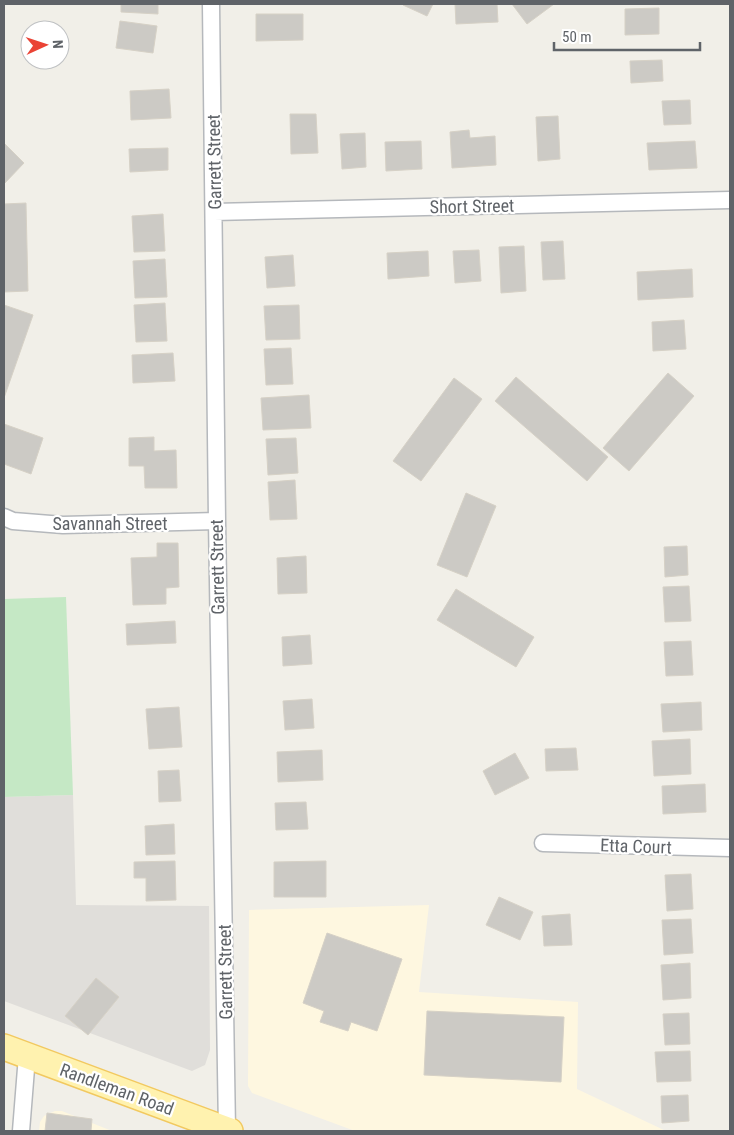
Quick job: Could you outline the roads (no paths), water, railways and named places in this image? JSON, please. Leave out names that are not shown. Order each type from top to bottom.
[{"type":"main road","name":"Randleman Road","points":[[4,1047],[228,1131]]},
{"type":"street","name":"Garrett Street","points":[[211,4],[217,521],[228,1131]]},
{"type":"street","name":"Short Street","points":[[214,212],[730,200]]},
{"type":"street","name":"Savannah Street","points":[[4,517],[13,521],[63,525],[217,521]]},
{"type":"street","name":"Etta Court","points":[[543,843],[730,848]]},
{"type":"street","points":[[21,1131],[27,1056]]}]
